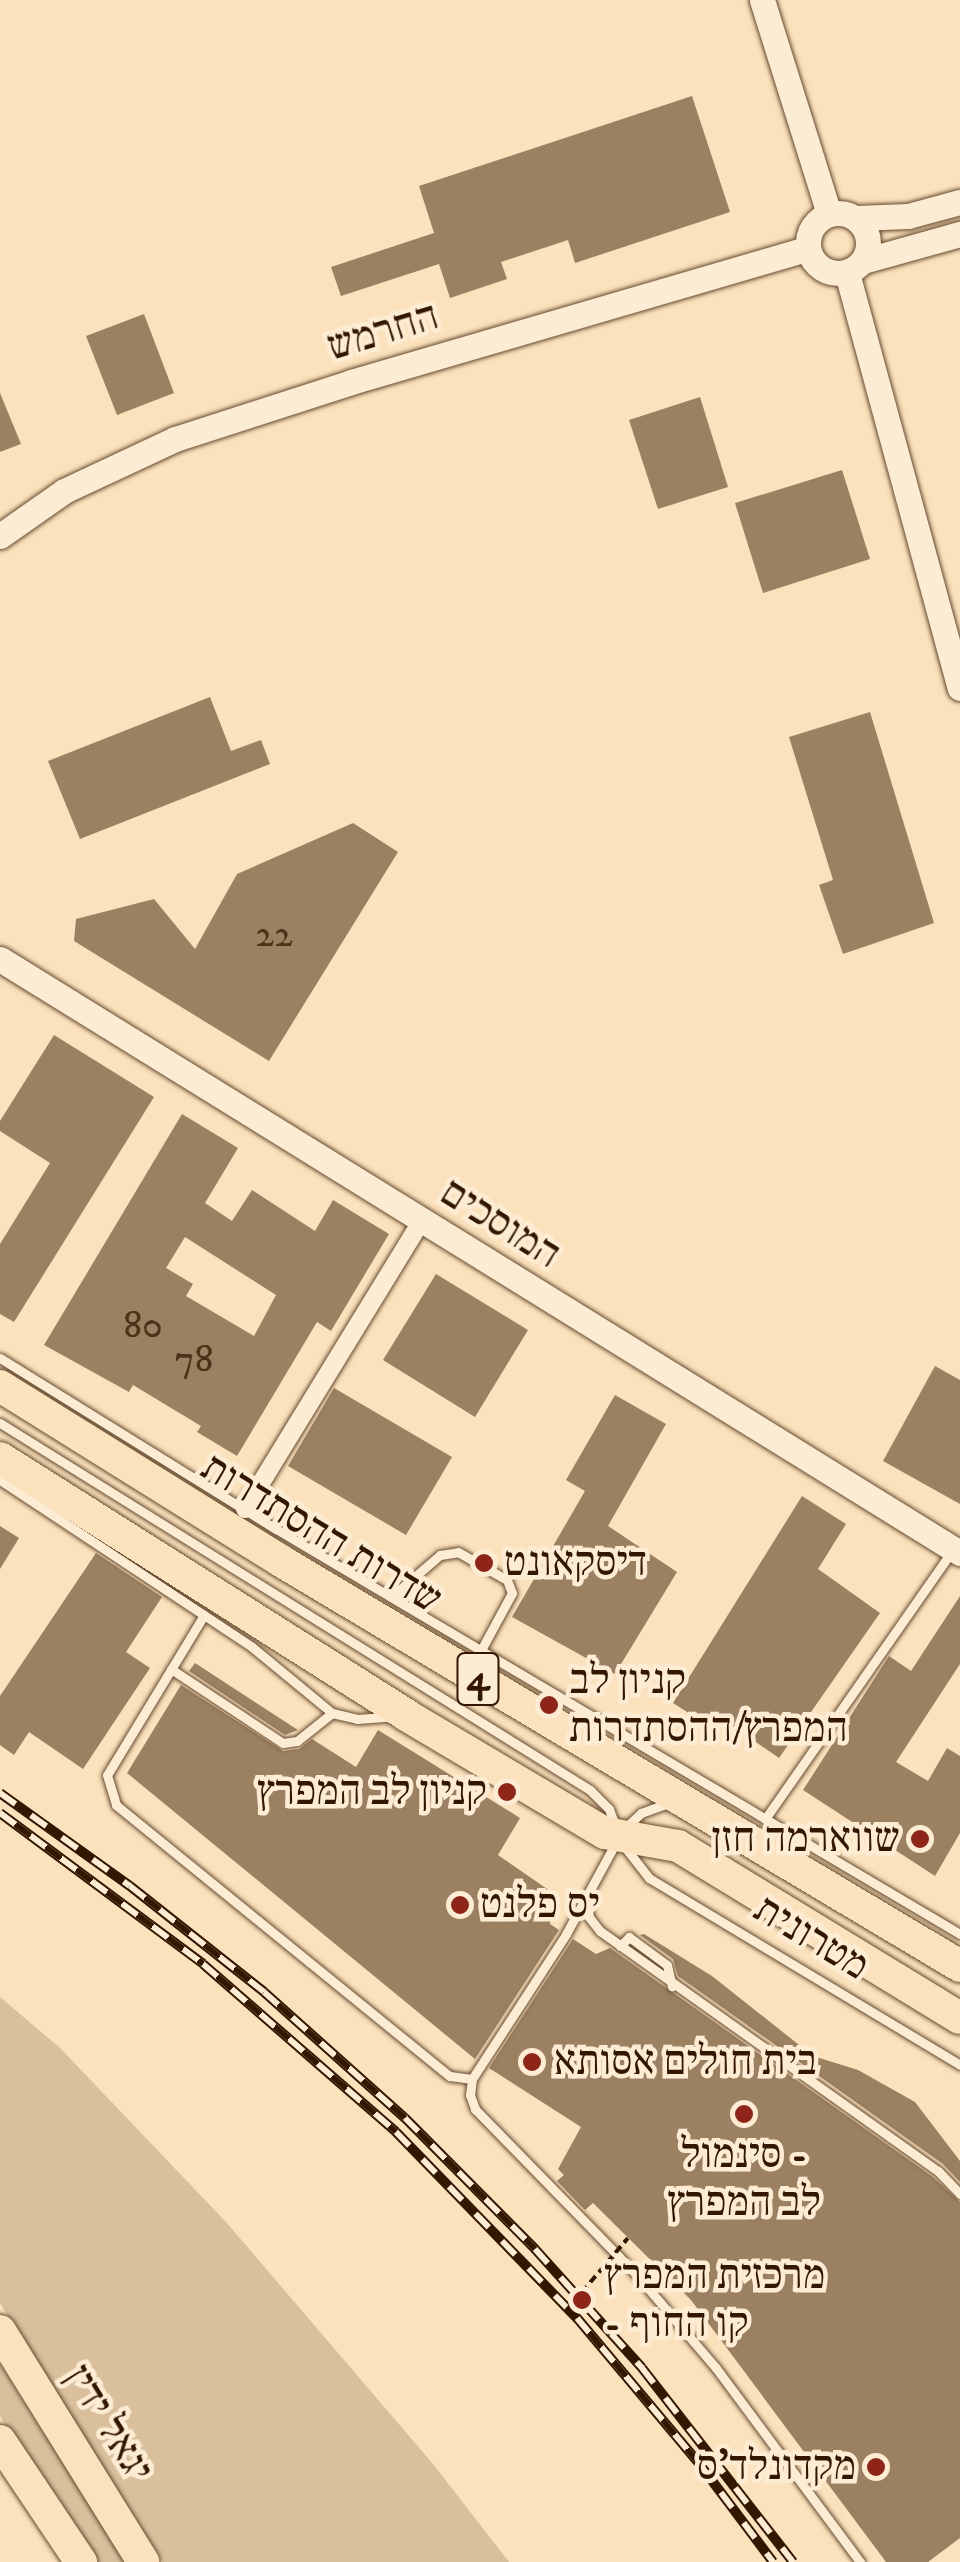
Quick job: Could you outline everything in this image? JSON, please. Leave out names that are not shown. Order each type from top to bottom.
[{"type":"highway","name":"שדרות ההסתדרות","points":[[0,1386],[278,1545],[689,1804],[960,1966]]},
{"type":"highway","name":"4","points":[[0,1458],[406,1715],[606,1833],[678,1846],[960,2018]]},
{"type":"highway","name":"יגאל ידין","points":[[0,2331],[144,2562]]},
{"type":"highway","points":[[0,2441],[80,2562]]},
{"type":"street","points":[[762,0],[829,214]]},
{"type":"street","points":[[829,214],[856,218],[908,216],[960,202]]},
{"type":"street","points":[[829,214],[810,231],[808,248],[826,272],[855,267],[960,234]]},
{"type":"street","points":[[856,218],[867,234],[855,267],[960,688]]},
{"type":"street","name":"החרמש","points":[[0,536],[64,491],[175,439],[352,382],[808,248]]},
{"type":"street","name":"המוסכים","points":[[0,958],[957,1551]]},
{"type":"street","points":[[244,1509],[421,1222]]},
{"type":"lane","points":[[0,1358],[244,1509],[278,1545],[391,1597],[960,1934]]},
{"type":"lane","name":"מטרונית","points":[[0,1423],[590,1790],[610,1809],[618,1836],[649,1878],[960,2065]]},
{"type":"lane","points":[[0,1480],[204,1614],[332,1713],[358,1719],[406,1715]]},
{"type":"lane","points":[[765,1819],[957,1551]]},
{"type":"lane","points":[[391,1597],[440,1555],[458,1552],[507,1580],[512,1593],[480,1650]]},
{"type":"lane","points":[[204,1614],[107,1775],[116,1805],[450,2076],[472,2079]]},
{"type":"lane","points":[[171,1670],[284,1743],[297,1741],[332,1713]]},
{"type":"lane","points":[[689,1804],[650,1808],[632,1819],[618,1836],[566,1934],[472,2079],[475,2110],[636,2274],[716,2368],[860,2562]]},
{"type":"lane","points":[[588,1891],[587,1908],[592,1922],[620,1946],[629,1937],[667,1965],[672,1986],[938,2171],[960,2194]]},
{"type":"path","points":[[565,2312],[628,2238]]},
{"type":"shaded area","points":[[0,1997],[60,2048],[226,2222],[433,2464],[509,2562],[163,2562],[0,2303]]},
{"type":"shaded area","points":[[0,2364],[126,2562],[94,2562],[54,2502],[0,2416]]},
{"type":"building","points":[[692,96],[730,212],[575,263],[568,240],[501,262],[507,279],[450,298],[439,264],[341,296],[331,267],[434,233],[419,186]]},
{"type":"building","points":[[144,314],[174,393],[117,415],[86,336]]},
{"type":"building","points":[[0,393],[21,444],[0,452]]},
{"type":"building","points":[[700,397],[728,487],[658,509],[629,420]]},
{"type":"building","points":[[842,470],[870,559],[763,593],[735,503]]},
{"type":"building","points":[[210,697],[231,751],[261,740],[270,764],[80,839],[48,761]]},
{"type":"building","points":[[870,712],[934,923],[843,954],[819,885],[833,880],[789,737]]},
{"type":"building","points":[[353,823],[398,852],[269,1061],[74,941],[76,919],[154,899],[195,949],[237,874]]},
{"type":"building","points":[[54,1035],[154,1097],[14,1322],[0,1314],[0,1244],[50,1163],[0,1131],[0,1121]]},
{"type":"building","points":[[182,1114],[238,1148],[205,1203],[232,1221],[252,1190],[315,1231],[333,1200],[389,1234],[331,1331],[317,1322],[237,1456],[197,1432],[201,1426],[133,1385],[129,1392],[44,1345]],"holes":[[[185,1237],[276,1295],[254,1336],[186,1296],[193,1284],[166,1268]]]},
{"type":"building","points":[[436,1274],[528,1330],[475,1417],[383,1360]]},
{"type":"building","points":[[935,1366],[960,1380],[960,1504],[883,1461]]},
{"type":"building","points":[[334,1388],[452,1457],[406,1535],[288,1466]]},
{"type":"building","points":[[615,1395],[666,1424],[608,1526],[677,1572],[615,1674],[512,1617],[585,1491],[566,1480]]},
{"type":"building","points":[[802,1496],[846,1524],[818,1569],[880,1613],[779,1758],[724,1720],[717,1731],[673,1703]]},
{"type":"building","points":[[0,1526],[19,1538],[0,1569]]},
{"type":"building","points":[[96,1553],[162,1597],[126,1652],[150,1668],[83,1769],[29,1732],[14,1755],[0,1745],[0,1696]]},
{"type":"building","points":[[960,1596],[960,1664],[896,1762],[928,1781],[947,1748],[960,1756],[960,1833],[935,1876],[803,1790],[889,1656],[911,1671]]},
{"type":"building","points":[[195,1663],[298,1730],[285,1735],[189,1671]]},
{"type":"building","points":[[181,1685],[283,1751],[299,1749],[312,1739],[356,1767],[378,1730],[520,1818],[498,1855],[553,1893],[550,1924],[559,1930],[475,2059],[127,1773]]},
{"type":"building","points":[[640,1935],[712,1976],[813,2056],[858,2070],[915,2102],[960,2161],[960,2182],[943,2164],[678,1976],[673,1959]]},
{"type":"building","points":[[573,1939],[596,1954],[610,1948],[933,2177],[960,2202],[960,2538],[928,2562],[886,2562],[691,2300],[593,2203],[585,2210],[557,2181],[564,2175],[558,2169],[581,2127],[489,2068]]},
{"type":"railway","points":[[0,1793],[130,1886],[264,1992],[405,2118],[535,2249],[642,2368],[793,2562]]},
{"type":"railway","points":[[0,1813],[203,1964],[396,2132],[577,2318],[698,2462],[773,2562]]},
{"type":"place","name":"דיסקאונט","points":[[484,1563]]},
{"type":"place","name":"קניון לב המפרץ/ההסתדרות","points":[[549,1705]]},
{"type":"place","name":"קניון לב המפרץ","points":[[507,1792]]},
{"type":"place","name":"שווארמה חזן","points":[[920,1839]]},
{"type":"place","name":"יס פלנט","points":[[460,1905]]},
{"type":"place","name":"בית חולים אסותא","points":[[532,2062]]},
{"type":"place","name":"סינמול - לב המפרץ","points":[[744,2114]]},
{"type":"place","name":"מרכזית המפרץ - קו החוף","points":[[582,2300]]},
{"type":"place","name":"מקדונלד'ס","points":[[876,2467]]}]
